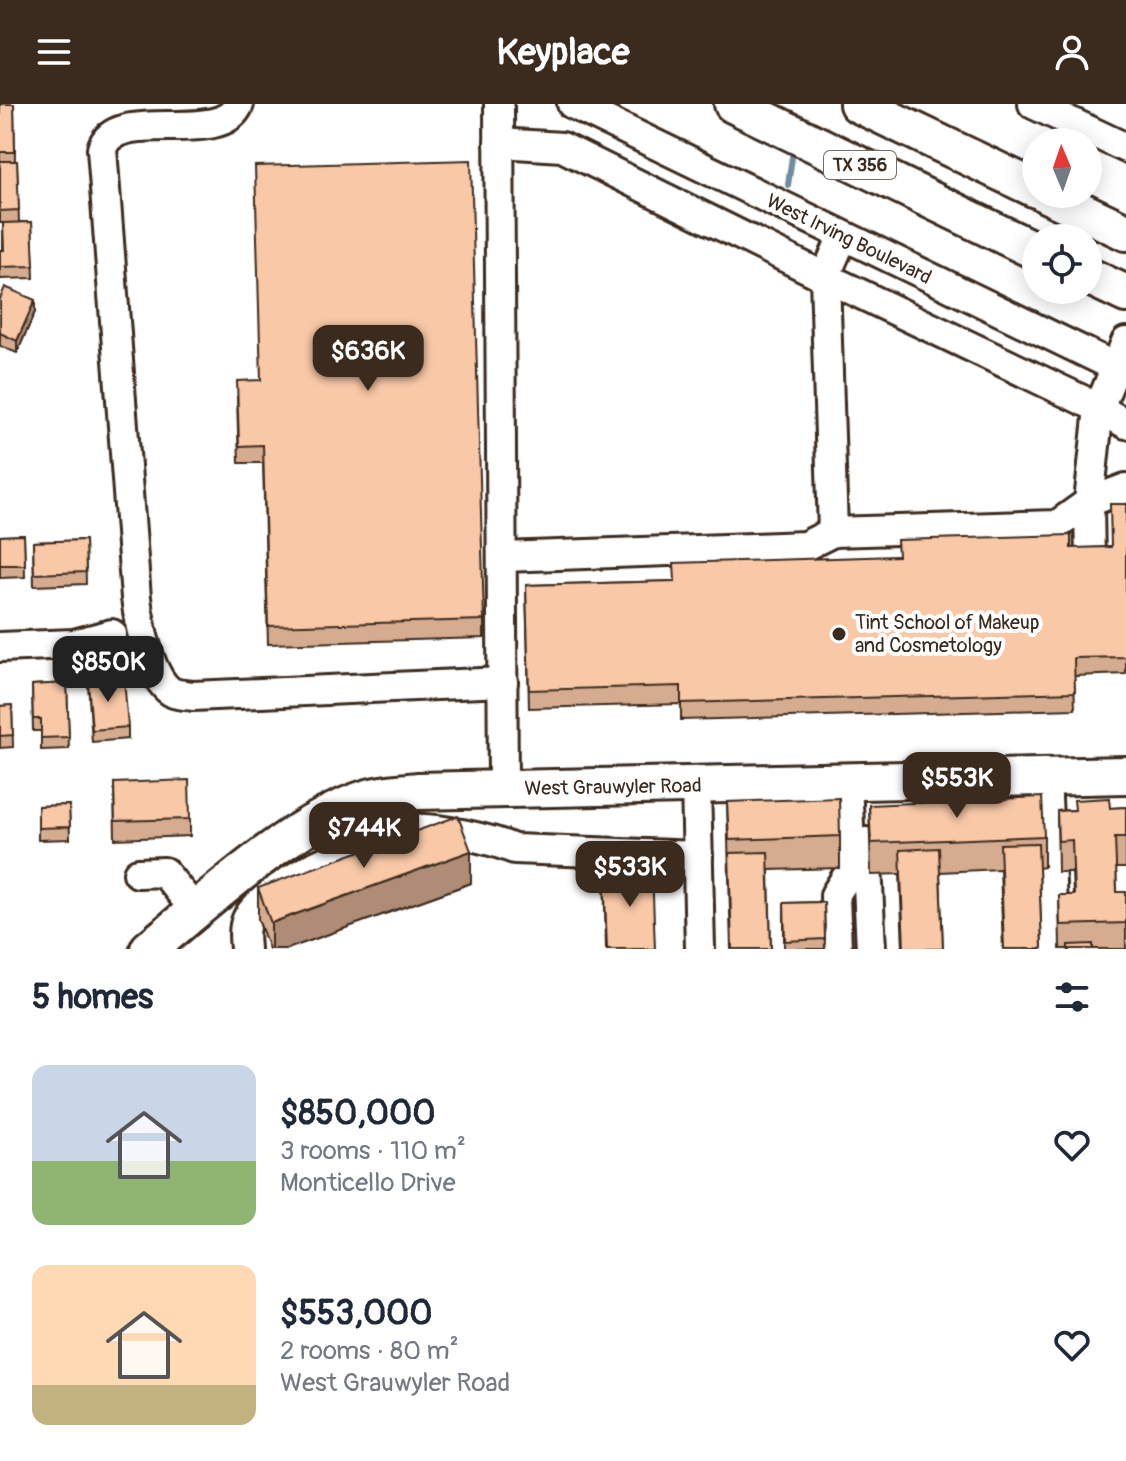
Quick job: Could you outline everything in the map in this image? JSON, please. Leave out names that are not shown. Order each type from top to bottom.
[{"type":"main road","name":"TX 356","points":[[733,104],[1022,244]]},
{"type":"main road","name":"TX 356","points":[[858,104],[1022,182]]},
{"type":"main road","points":[[1075,208],[1126,232]]},
{"type":"main road","points":[[1102,283],[1126,294]]},
{"type":"main road","name":"West Grauwyler Road","points":[[149,949],[284,841],[325,815],[369,798],[417,791],[1126,775]]},
{"type":"street","points":[[239,104],[235,113],[222,120],[120,129],[104,142],[102,149],[136,598],[139,621],[159,679],[172,693],[193,696],[503,682]]},
{"type":"street","points":[[499,104],[503,789]]},
{"type":"street","name":"West Irving Boulevard","points":[[572,104],[843,236],[1122,360]]},
{"type":"street","points":[[1033,104],[1126,148]]},
{"type":"street","points":[[499,143],[562,147],[1099,408],[1126,424]]},
{"type":"street","points":[[833,532],[825,277],[843,236]]},
{"type":"street","points":[[1090,565],[1089,502],[1099,408],[1122,360]]},
{"type":"street","points":[[503,557],[805,546],[833,532],[1057,525],[1089,502],[1126,488]]},
{"type":"street","points":[[0,647],[74,644],[112,634]]},
{"type":"street","points":[[1046,777],[1054,949]]},
{"type":"street","points":[[855,781],[873,827],[871,949]]},
{"type":"street","points":[[837,949],[835,895],[851,870],[855,781]]},
{"type":"street","points":[[696,785],[700,949]]},
{"type":"street","points":[[417,791],[417,828]]},
{"type":"street","points":[[1017,821],[1048,820]]},
{"type":"street","points":[[245,949],[247,918],[256,907],[308,870],[406,829],[417,828],[498,842],[514,849],[698,856]]},
{"type":"street","points":[[138,873],[164,872],[196,911]]},
{"type":"building","points":[[0,104],[14,104],[15,152],[0,152]]},
{"type":"building","points":[[471,160],[484,620],[268,626],[263,445],[239,446],[237,381],[261,380],[255,166]]},
{"type":"building","points":[[0,161],[17,161],[19,210],[0,211]]},
{"type":"building","points":[[32,222],[34,266],[0,267],[0,250],[4,250],[3,223]]},
{"type":"building","points":[[5,287],[35,300],[17,341],[0,333],[0,299]]},
{"type":"building","points":[[1110,504],[1126,504],[1126,657],[1074,658],[1075,692],[681,703],[681,686],[529,690],[526,585],[675,581],[674,563],[898,556],[897,540],[1071,535],[1071,548],[1111,547]]},
{"type":"building","points":[[24,535],[25,565],[0,565],[0,536]]},
{"type":"building","points":[[85,540],[86,572],[34,574],[33,542]]},
{"type":"building","points":[[124,678],[128,727],[92,730],[88,682]]},
{"type":"building","points":[[67,683],[69,737],[41,738],[41,719],[33,719],[32,685]]},
{"type":"building","points":[[12,705],[13,735],[0,736],[0,706]]},
{"type":"building","points":[[189,780],[190,819],[115,821],[114,783]]},
{"type":"building","points":[[1042,797],[1044,836],[871,843],[869,805]]},
{"type":"building","points":[[839,798],[840,836],[729,840],[727,802]]},
{"type":"building","points":[[1109,798],[1110,808],[1126,807],[1126,837],[1115,837],[1117,892],[1126,892],[1126,923],[1060,925],[1059,895],[1074,895],[1072,840],[1058,841],[1057,811],[1075,810],[1074,800]]},
{"type":"building","points":[[69,805],[70,827],[38,828],[38,806]]},
{"type":"building","points":[[458,816],[471,851],[271,923],[258,888]]},
{"type":"building","points":[[1038,843],[1042,949],[1004,949],[1000,844]]},
{"type":"building","points":[[939,848],[943,949],[904,949],[900,850]]},
{"type":"building","points":[[768,852],[771,949],[732,949],[729,853]]},
{"type":"building","points":[[652,869],[655,949],[607,949],[604,871]]},
{"type":"building","points":[[824,902],[825,939],[785,941],[784,903]]},
{"type":"building","points":[[1093,944],[1093,949],[1068,949],[1068,945]]},
{"type":"waterway","points":[[788,185],[792,157]]},
{"type":"place","name":"Tint School of Makeup and Cosmetology","points":[[839,634]]}]
